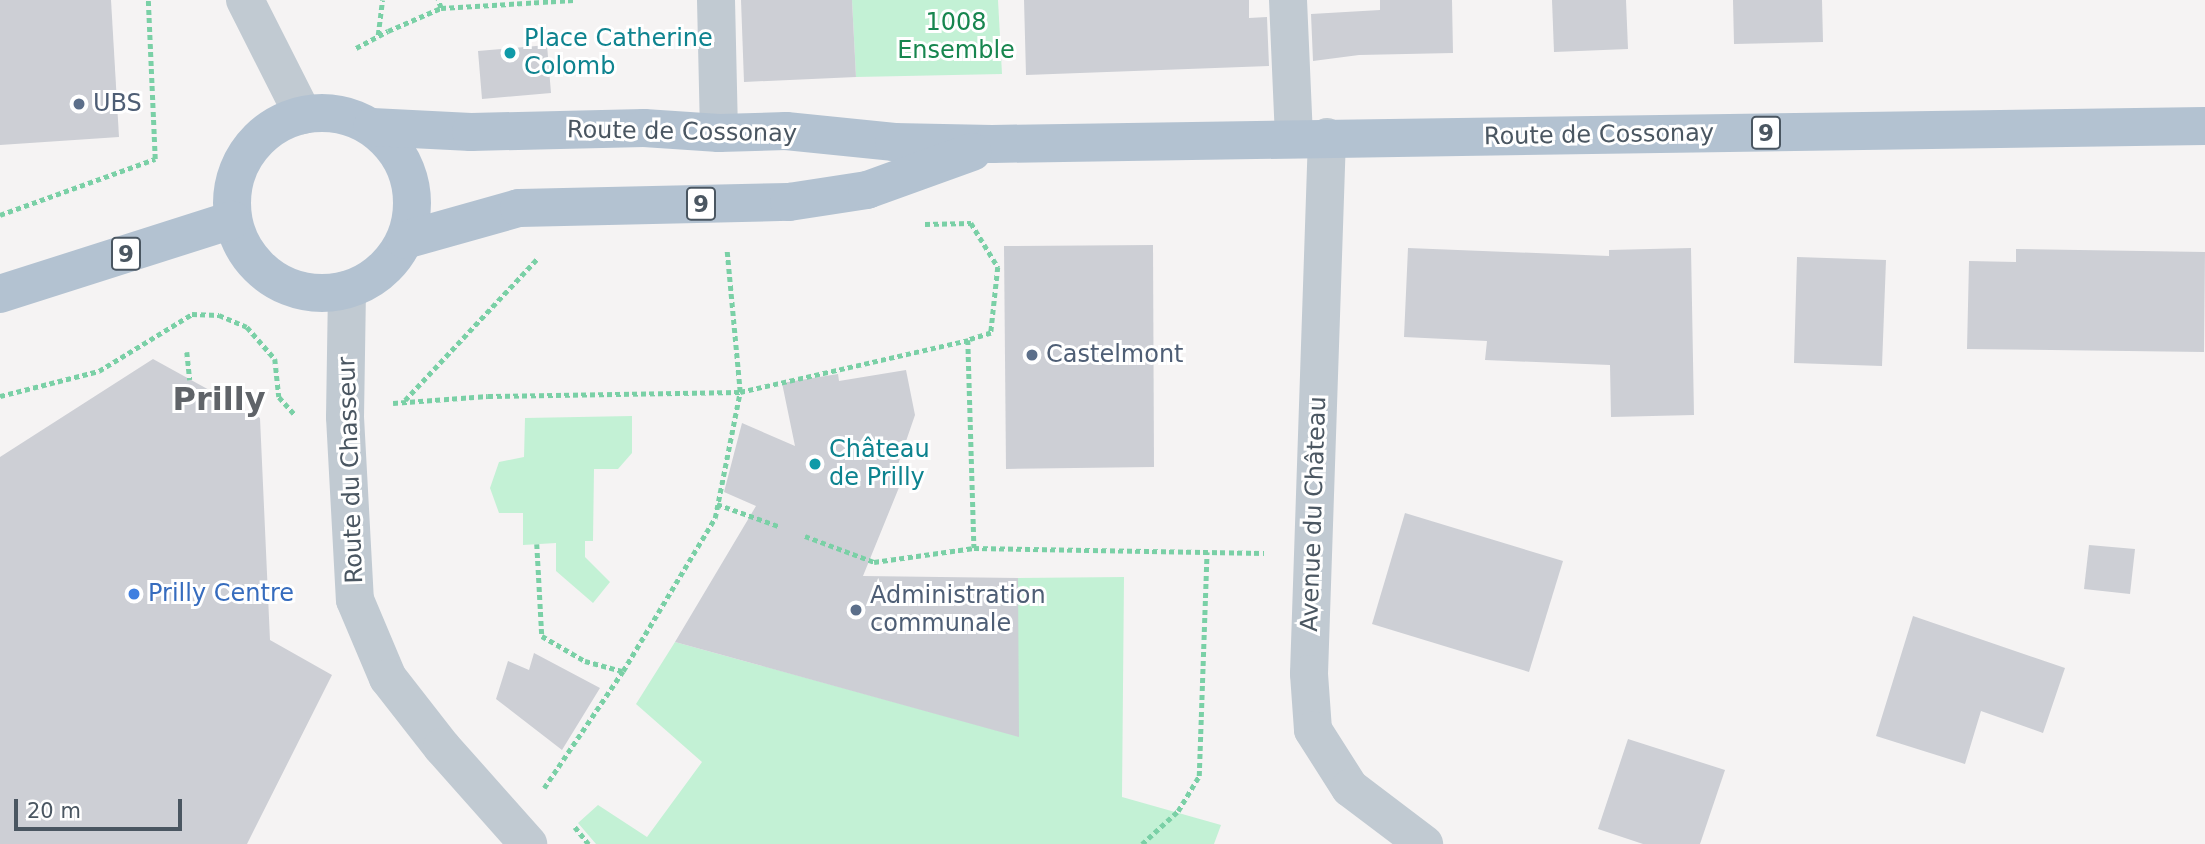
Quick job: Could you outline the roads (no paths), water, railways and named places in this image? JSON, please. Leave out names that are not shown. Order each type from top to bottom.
[{"type":"main road","points":[[327,113],[350,117],[372,127],[391,144],[408,177],[412,215],[405,240],[391,262],[371,279],[347,290],[318,294],[288,287],[262,272],[243,249],[232,220],[231,192],[240,165],[255,142],[276,124],[303,115],[327,113]]},
{"type":"main road","name":"Route de Cossonay","points":[[372,127],[471,132],[644,128],[719,133],[786,131],[894,142],[992,144],[2205,126]]},
{"type":"main road","name":"Route de Cossonay","points":[[405,240],[519,208],[789,202],[867,190],[992,144]]},
{"type":"main road","name":"9","points":[[0,294],[232,220]]},
{"type":"street","points":[[244,0],[303,115]]},
{"type":"street","points":[[716,0],[719,133]]},
{"type":"street","name":"Avenue du Château","points":[[1288,0],[1310,138],[1313,554],[1309,674],[1313,730],[1350,788],[1424,844]]},
{"type":"street","name":"Route du Chasseur","points":[[347,290],[345,417],[355,600],[388,678],[442,747],[528,844]]},
{"type":"place","name":"Place Catherine Colomb","points":[[510,53]]},
{"type":"place","name":"UBS","points":[[79,104]]},
{"type":"place","name":"Castelmont","points":[[1032,355]]},
{"type":"place","name":"Château de Prilly","points":[[815,464]]},
{"type":"place","name":"Prilly Centre","points":[[134,594]]},
{"type":"place","name":"Administration communale","points":[[856,610]]},
{"type":"district","name":"Prilly","points":[[219,399]]},
{"type":"park label","name":"1008 Ensemble","points":[[956,37]]}]
